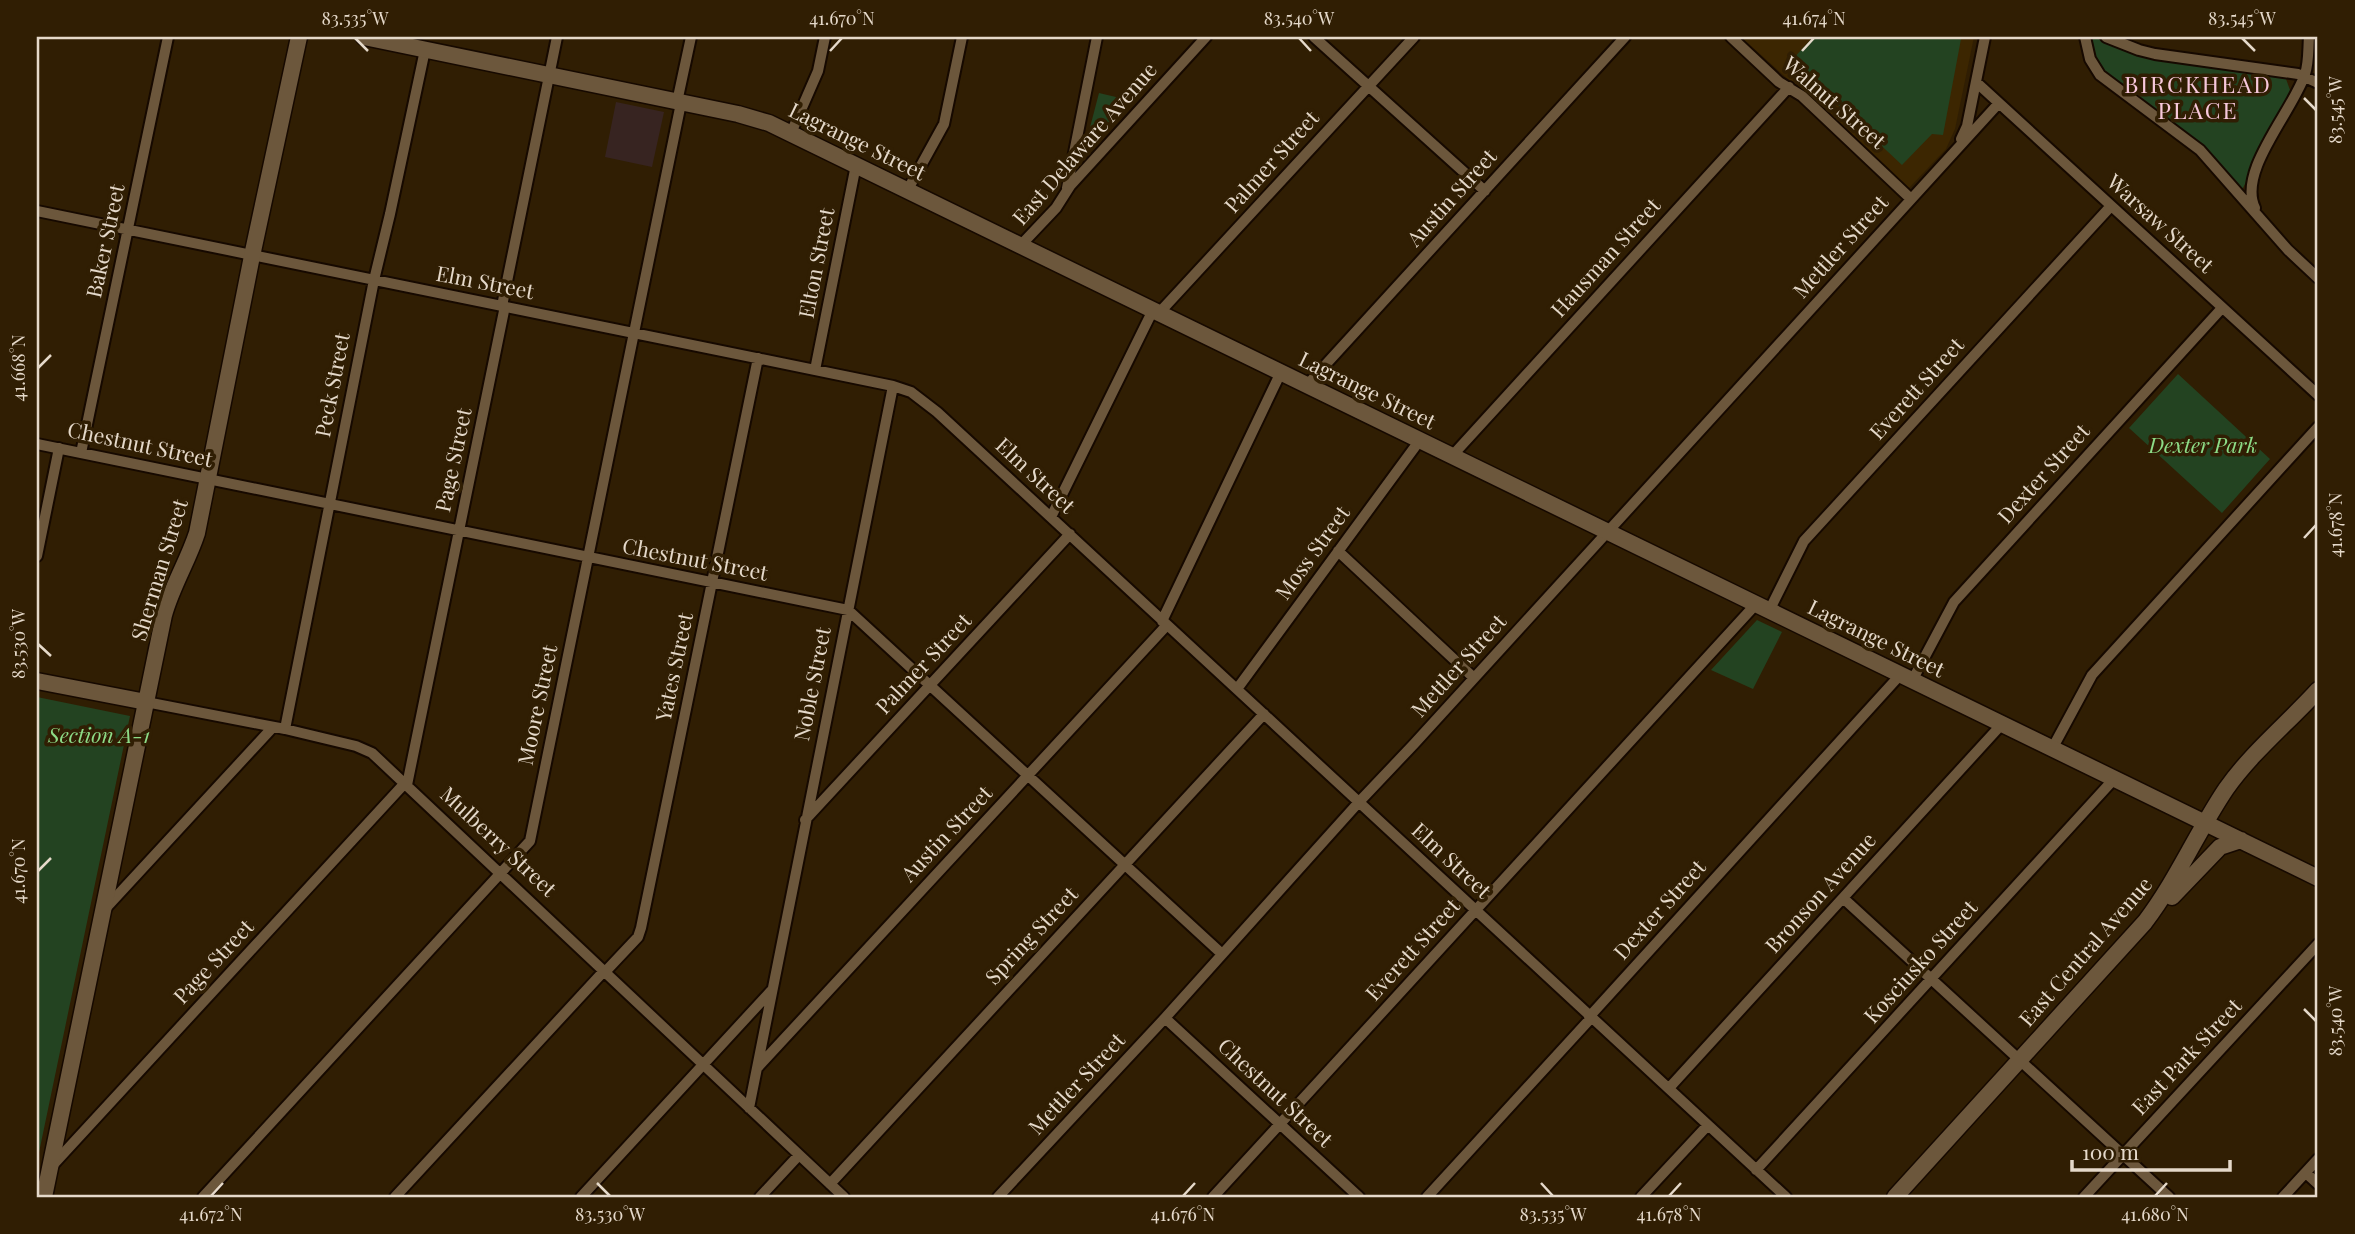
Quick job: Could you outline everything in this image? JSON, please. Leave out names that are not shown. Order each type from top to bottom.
[{"type":"street","name":"Baker Street","points":[[81,453],[168,37]]},
{"type":"street","name":"Sherman Street","points":[[44,1197],[164,615],[171,591],[194,541],[209,479],[252,256],[299,37]]},
{"type":"street","name":"Lagrange Street","points":[[364,37],[422,45],[549,75],[748,116],[791,134],[2318,878]]},
{"type":"street","name":"Page Street","points":[[51,1167],[406,784],[459,532],[556,37]]},
{"type":"street","name":"Moore Street","points":[[203,1197],[530,841],[691,37]]},
{"type":"street","points":[[791,134],[818,71],[825,37]]},
{"type":"street","points":[[907,191],[944,124],[962,37]]},
{"type":"street","points":[[1066,192],[1097,37]]},
{"type":"street","name":"East Delaware Avenue","points":[[1020,246],[1206,37]]},
{"type":"street","points":[[1314,37],[1485,191]]},
{"type":"street","name":"Palmer Street","points":[[1051,517],[1156,312],[1414,37]]},
{"type":"street","name":"Austin Street","points":[[1307,385],[1625,37]]},
{"type":"street","name":"Walnut Street","points":[[1731,37],[1779,82],[1802,96],[1911,199]]},
{"type":"street","name":"Mettler Street","points":[[1947,159],[1967,126],[1985,37]]},
{"type":"street","points":[[2085,37],[2090,59],[2100,75],[2194,145],[2230,182],[2261,220],[2318,278]]},
{"type":"street","points":[[2106,37],[2125,46],[2155,54],[2304,75],[2318,83]]},
{"type":"street","points":[[2261,220],[2253,203],[2252,179],[2304,75],[2309,37]]},
{"type":"street","name":"Peck Street","points":[[285,729],[422,45]]},
{"type":"street","name":"Warsaw Street","points":[[1976,82],[2318,395]]},
{"type":"street","name":"Hausman Street","points":[[1452,456],[1789,87]]},
{"type":"street","name":"Mettler Street","points":[[998,1197],[1165,1018],[1359,802],[1999,103]]},
{"type":"street","name":"Elton Street","points":[[815,370],[856,164]]},
{"type":"street","name":"Everett Street","points":[[1213,1197],[1475,909],[1762,607],[1804,541],[2111,206]]},
{"type":"street","name":"Elm Street","points":[[37,211],[634,332],[893,386],[911,393],[937,412],[1070,534],[1786,1197]]},
{"type":"street","name":"Dexter Street","points":[[1427,1197],[1590,1017],[1907,677],[1954,602],[2222,308]]},
{"type":"street","name":"Yates Street","points":[[395,1197],[638,937],[758,358]]},
{"type":"street","name":"Austin Street","points":[[756,1069],[1165,623],[1281,372]]},
{"type":"street","name":"Noble Street","points":[[749,1108],[893,386]]},
{"type":"street","points":[[2052,750],[2092,675],[2318,426]]},
{"type":"street","name":"Moss Street","points":[[1237,689],[1420,440]]},
{"type":"street","name":"Chestnut Street","points":[[37,444],[588,559],[848,610]]},
{"type":"street","points":[[37,556],[59,448]]},
{"type":"street","name":"Palmer Street","points":[[805,820],[1070,534]]},
{"type":"street","points":[[1338,551],[1474,678]]},
{"type":"street","points":[[848,610],[1222,954]]},
{"type":"street","name":"Mulberry Street","points":[[37,681],[285,729],[372,753],[844,1197]]},
{"type":"street","name":"East Central Avenue","points":[[1895,1197],[2133,936],[2163,899],[2234,779],[2318,690]]},
{"type":"street","name":"Spring Street","points":[[830,1184],[1264,714]]},
{"type":"street","name":"Bronson Avenue","points":[[1669,1088],[2002,724]]},
{"type":"street","points":[[102,913],[273,727]]},
{"type":"street","name":"Kosciusko Street","points":[[1756,1170],[2114,779]]},
{"type":"street","points":[[2133,936],[2220,847],[2241,840]]},
{"type":"street","points":[[1843,898],[2169,1197]]},
{"type":"street","name":"East Park Street","points":[[2084,1197],[2318,944]]},
{"type":"street","points":[[581,1197],[772,990]]},
{"type":"street","name":"Chestnut Street","points":[[1165,1018],[1359,1197]]},
{"type":"street","points":[[1641,1197],[1708,1125]]},
{"type":"street","points":[[760,1197],[799,1155]]},
{"type":"street","points":[[2283,1197],[2318,1159]]},
{"type":"street","points":[[2306,1173],[2318,1184]]},
{"type":"shaded area","points":[[1741,37],[1974,37],[1955,129],[1946,149],[1909,188]]},
{"type":"shaded area","points":[[616,102],[664,112],[652,167],[605,157]]},
{"type":"green space","points":[[1813,37],[1960,37],[1943,135],[1932,134],[1902,165],[1791,61]]},
{"type":"green space","points":[[2095,37],[2162,60],[2286,79],[2290,90],[2286,102],[2243,188],[2192,137],[2104,72],[2091,47],[2091,38]]},
{"type":"green space","points":[[1099,93],[1133,101],[1094,142],[1088,135]]},
{"type":"green space","name":"Dexter Park","points":[[2178,374],[2270,459],[2222,513],[2129,428]]},
{"type":"green space","points":[[1757,620],[1782,632],[1753,689],[1711,670]]},
{"type":"green space","name":"Section A-1","points":[[37,697],[130,716],[37,1162]]},
{"type":"district","name":"BIRCKHEAD PLACE","points":[[2198,98]]}]
